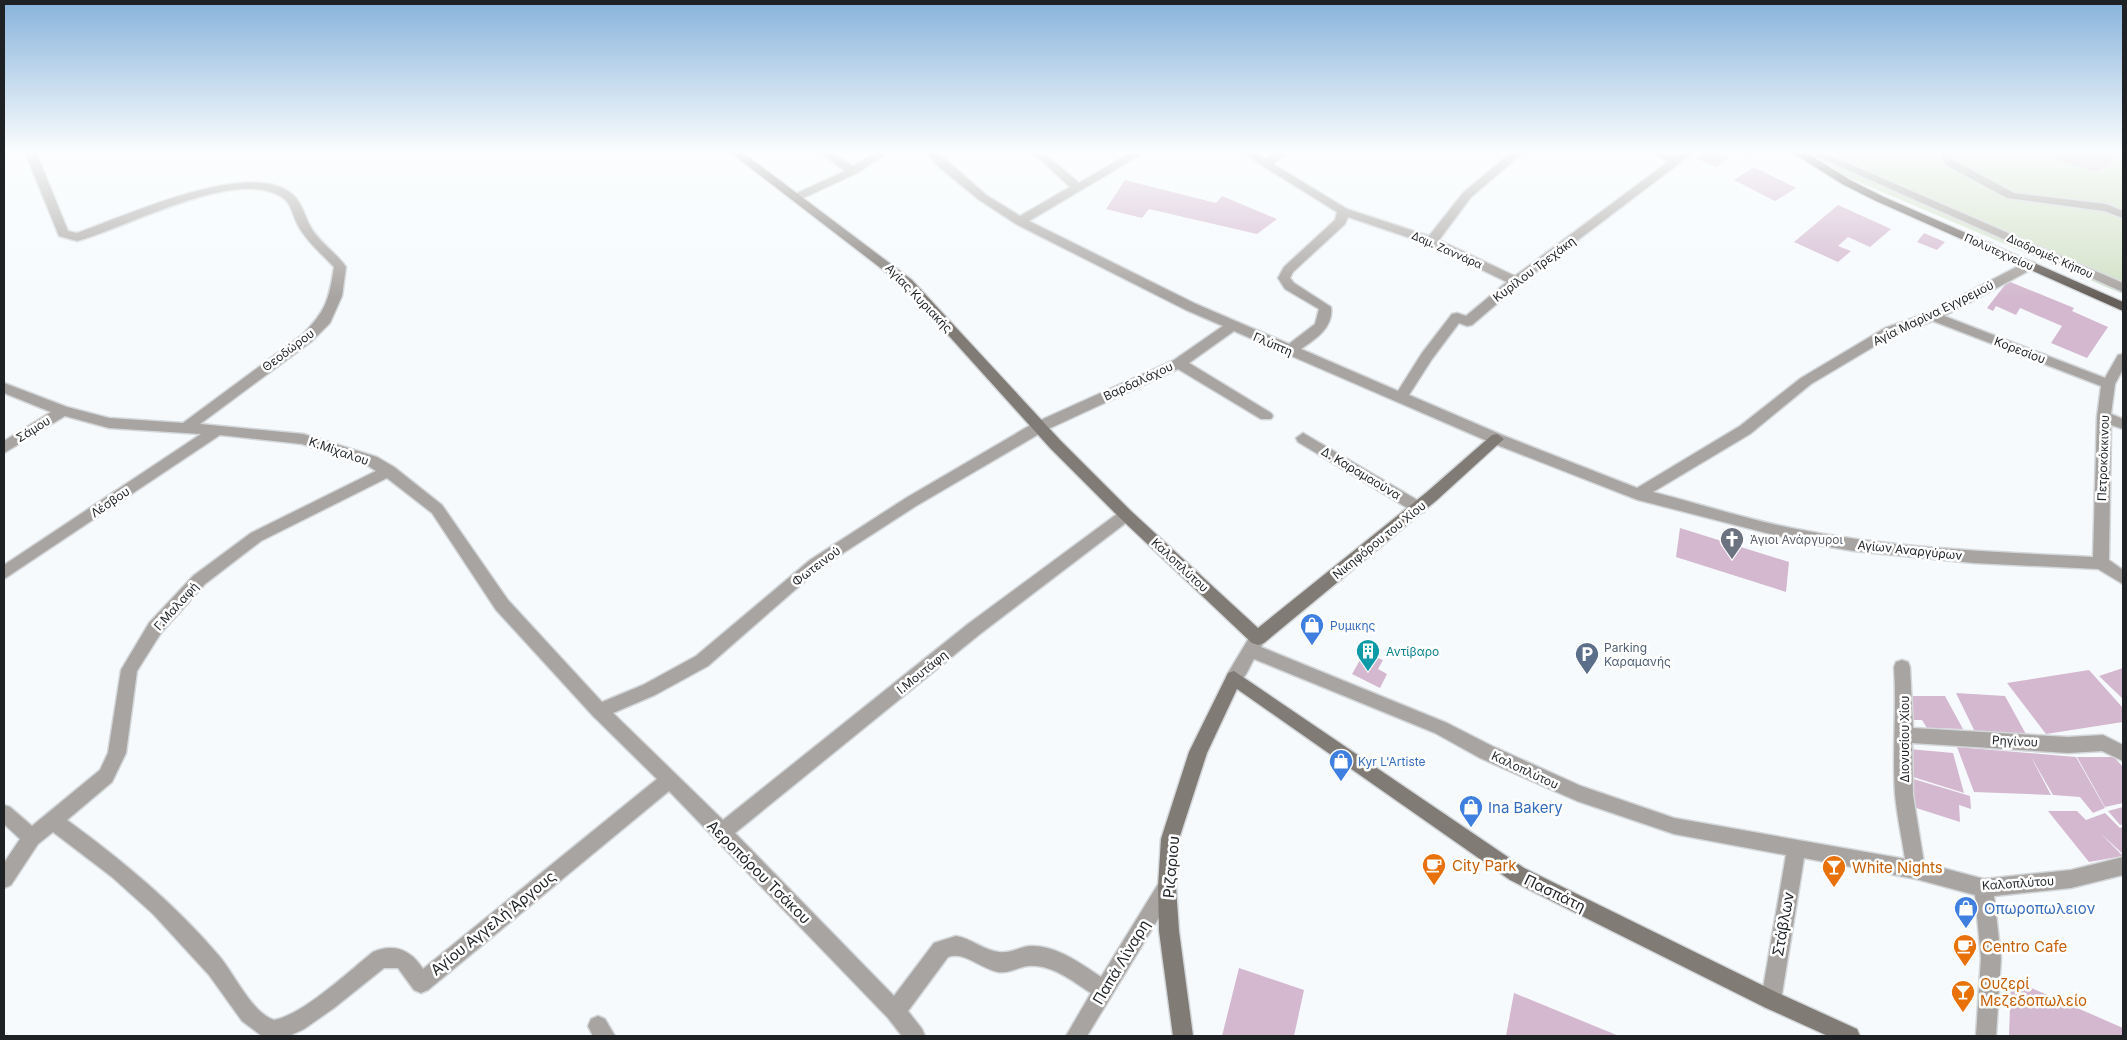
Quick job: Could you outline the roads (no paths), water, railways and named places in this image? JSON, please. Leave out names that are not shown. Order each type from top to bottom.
[{"type":"main road","name":"Πολυτεχνείου","points":[[1884,201],[2123,307]]},
{"type":"street","name":"Θεοδώρου","points":[[50,201],[63,233],[70,236],[86,234],[180,201]]},
{"type":"street","name":"Θεοδώρου","points":[[187,428],[211,407],[307,338],[325,320],[336,296],[340,267],[305,228],[292,201]]},
{"type":"street","name":"Αγίας Κυριακής","points":[[802,201],[908,283],[1039,427]]},
{"type":"street","name":"Γλύπτη","points":[[986,201],[1020,221],[1232,326],[1497,439],[1638,494]]},
{"type":"street","points":[[1020,221],[1056,201]]},
{"type":"street","name":"Δαμ. Ζαννάρα","points":[[1327,201],[1343,210],[1432,241],[1516,281]]},
{"type":"street","points":[[1432,241],[1463,201]]},
{"type":"street","name":"Κυρίλου Τρεχάκη","points":[[1400,398],[1427,356],[1457,317],[1467,322],[1516,281],[1624,201]]},
{"type":"street","name":"Διαδρομές Κήπου","points":[[1924,201],[2123,288]]},
{"type":"street","points":[[2047,201],[2106,208],[2123,215]]},
{"type":"street","points":[[1289,351],[1325,323],[1328,316],[1325,306],[1289,286],[1284,278],[1288,270],[1341,221],[1343,210]]},
{"type":"street","name":"Αγία Μαρίνα Εγγρεμού","points":[[1638,494],[1745,430],[1806,381],[1890,331],[1933,316],[2030,265]]},
{"type":"street","name":"Κορεσίου","points":[[1933,316],[2108,384]]},
{"type":"street","name":"Βαρδαλάχου","points":[[1039,427],[1179,363],[1232,326]]},
{"type":"street","name":"Πετροκόκκινου","points":[[2101,563],[2104,417],[2108,384],[2123,358]]},
{"type":"street","points":[[1179,363],[1266,416]]},
{"type":"street","name":"Κ.Μίχαλου","points":[[4,388],[63,411],[109,423],[259,433],[303,439],[355,455],[389,471],[428,499],[437,509],[502,604],[599,710]]},
{"type":"street","name":"Σάμου","points":[[4,448],[63,411]]},
{"type":"street","points":[[2104,417],[2123,424]]},
{"type":"street","name":"Καλοπλύτου","points":[[1039,427],[1255,644],[1432,724],[1577,794],[1674,826],[1916,870],[1984,888],[2071,879],[2123,866]]},
{"type":"street","name":"Φωτεινού","points":[[599,710],[648,690],[702,661],[815,564],[911,502],[1039,427]]},
{"type":"street","name":"Λέσβου","points":[[4,573],[216,431]]},
{"type":"street","name":"Δ. Καραμαούνα","points":[[1303,438],[1418,508]]},
{"type":"street","name":"Νικηφόρου του Χίου","points":[[1255,644],[1418,508],[1497,439]]},
{"type":"street","name":"Γ.Μαλαφή","points":[[4,879],[32,838],[106,776],[117,753],[129,670],[155,628],[199,580],[256,537],[389,471]]},
{"type":"street","name":"Αγίων Αναργύρων","points":[[1638,494],[1805,537],[1854,545],[1974,557],[2101,563]]},
{"type":"street","name":"Ι.Μουτάφη","points":[[722,833],[974,629],[1126,515]]},
{"type":"street","points":[[2101,563],[2123,578]]},
{"type":"street","points":[[1234,678],[1255,644]]},
{"type":"street","name":"Διονυσίου Χίου","points":[[1902,667],[1905,704],[1904,795],[1916,870]]},
{"type":"street","name":"Ριζαριου","points":[[1183,1036],[1168,931],[1167,887],[1170,840],[1198,752],[1234,678]]},
{"type":"street","name":"Πασπάτη","points":[[1234,678],[1517,874],[1771,1000],[1850,1036]]},
{"type":"street","name":"Αεροπόρου Τσάκου","points":[[599,710],[722,833],[895,1012],[915,1036]]},
{"type":"street","name":"Ρηγίνου","points":[[1904,735],[2068,744],[2103,743],[2123,753]]},
{"type":"street","name":"Αγίου Αγγελή Άργους","points":[[53,820],[85,843],[160,907],[216,968],[249,1014],[260,1026],[275,1030],[293,1026],[380,959],[395,956],[405,960],[420,982],[668,781]]},
{"type":"street","points":[[4,814],[32,838]]},
{"type":"street","name":"Στάβλων","points":[[1771,1000],[1796,849]]},
{"type":"street","name":"Παπά Λίναρη","points":[[1076,1036],[1167,887]]},
{"type":"street","points":[[1984,888],[1991,958],[1986,1036]]},
{"type":"street","points":[[895,1012],[941,950],[949,944],[959,944],[996,962],[1005,963],[1030,956],[1057,962],[1104,990]]},
{"type":"place","name":"Άγιοι Ανάργυροι","points":[[1732,560]]},
{"type":"place","name":"Ρυμικης","points":[[1312,646]]},
{"type":"place","name":"Αντίβαρο","points":[[1368,672]]},
{"type":"place","name":"Parking Καραμανής","points":[[1587,675]]},
{"type":"place","name":"Kyr L'Artiste","points":[[1341,782]]},
{"type":"place","name":"Ina Bakery","points":[[1471,828]]},
{"type":"place","name":"City Park","points":[[1434,886]]},
{"type":"place","name":"White Nights","points":[[1834,888]]},
{"type":"place","name":"Οπωροπωλειον","points":[[1966,929]]},
{"type":"place","name":"Centro Cafe","points":[[1965,967]]},
{"type":"place","name":"Ουζερί Μεζεδοπωλείο","points":[[1963,1013]]}]
